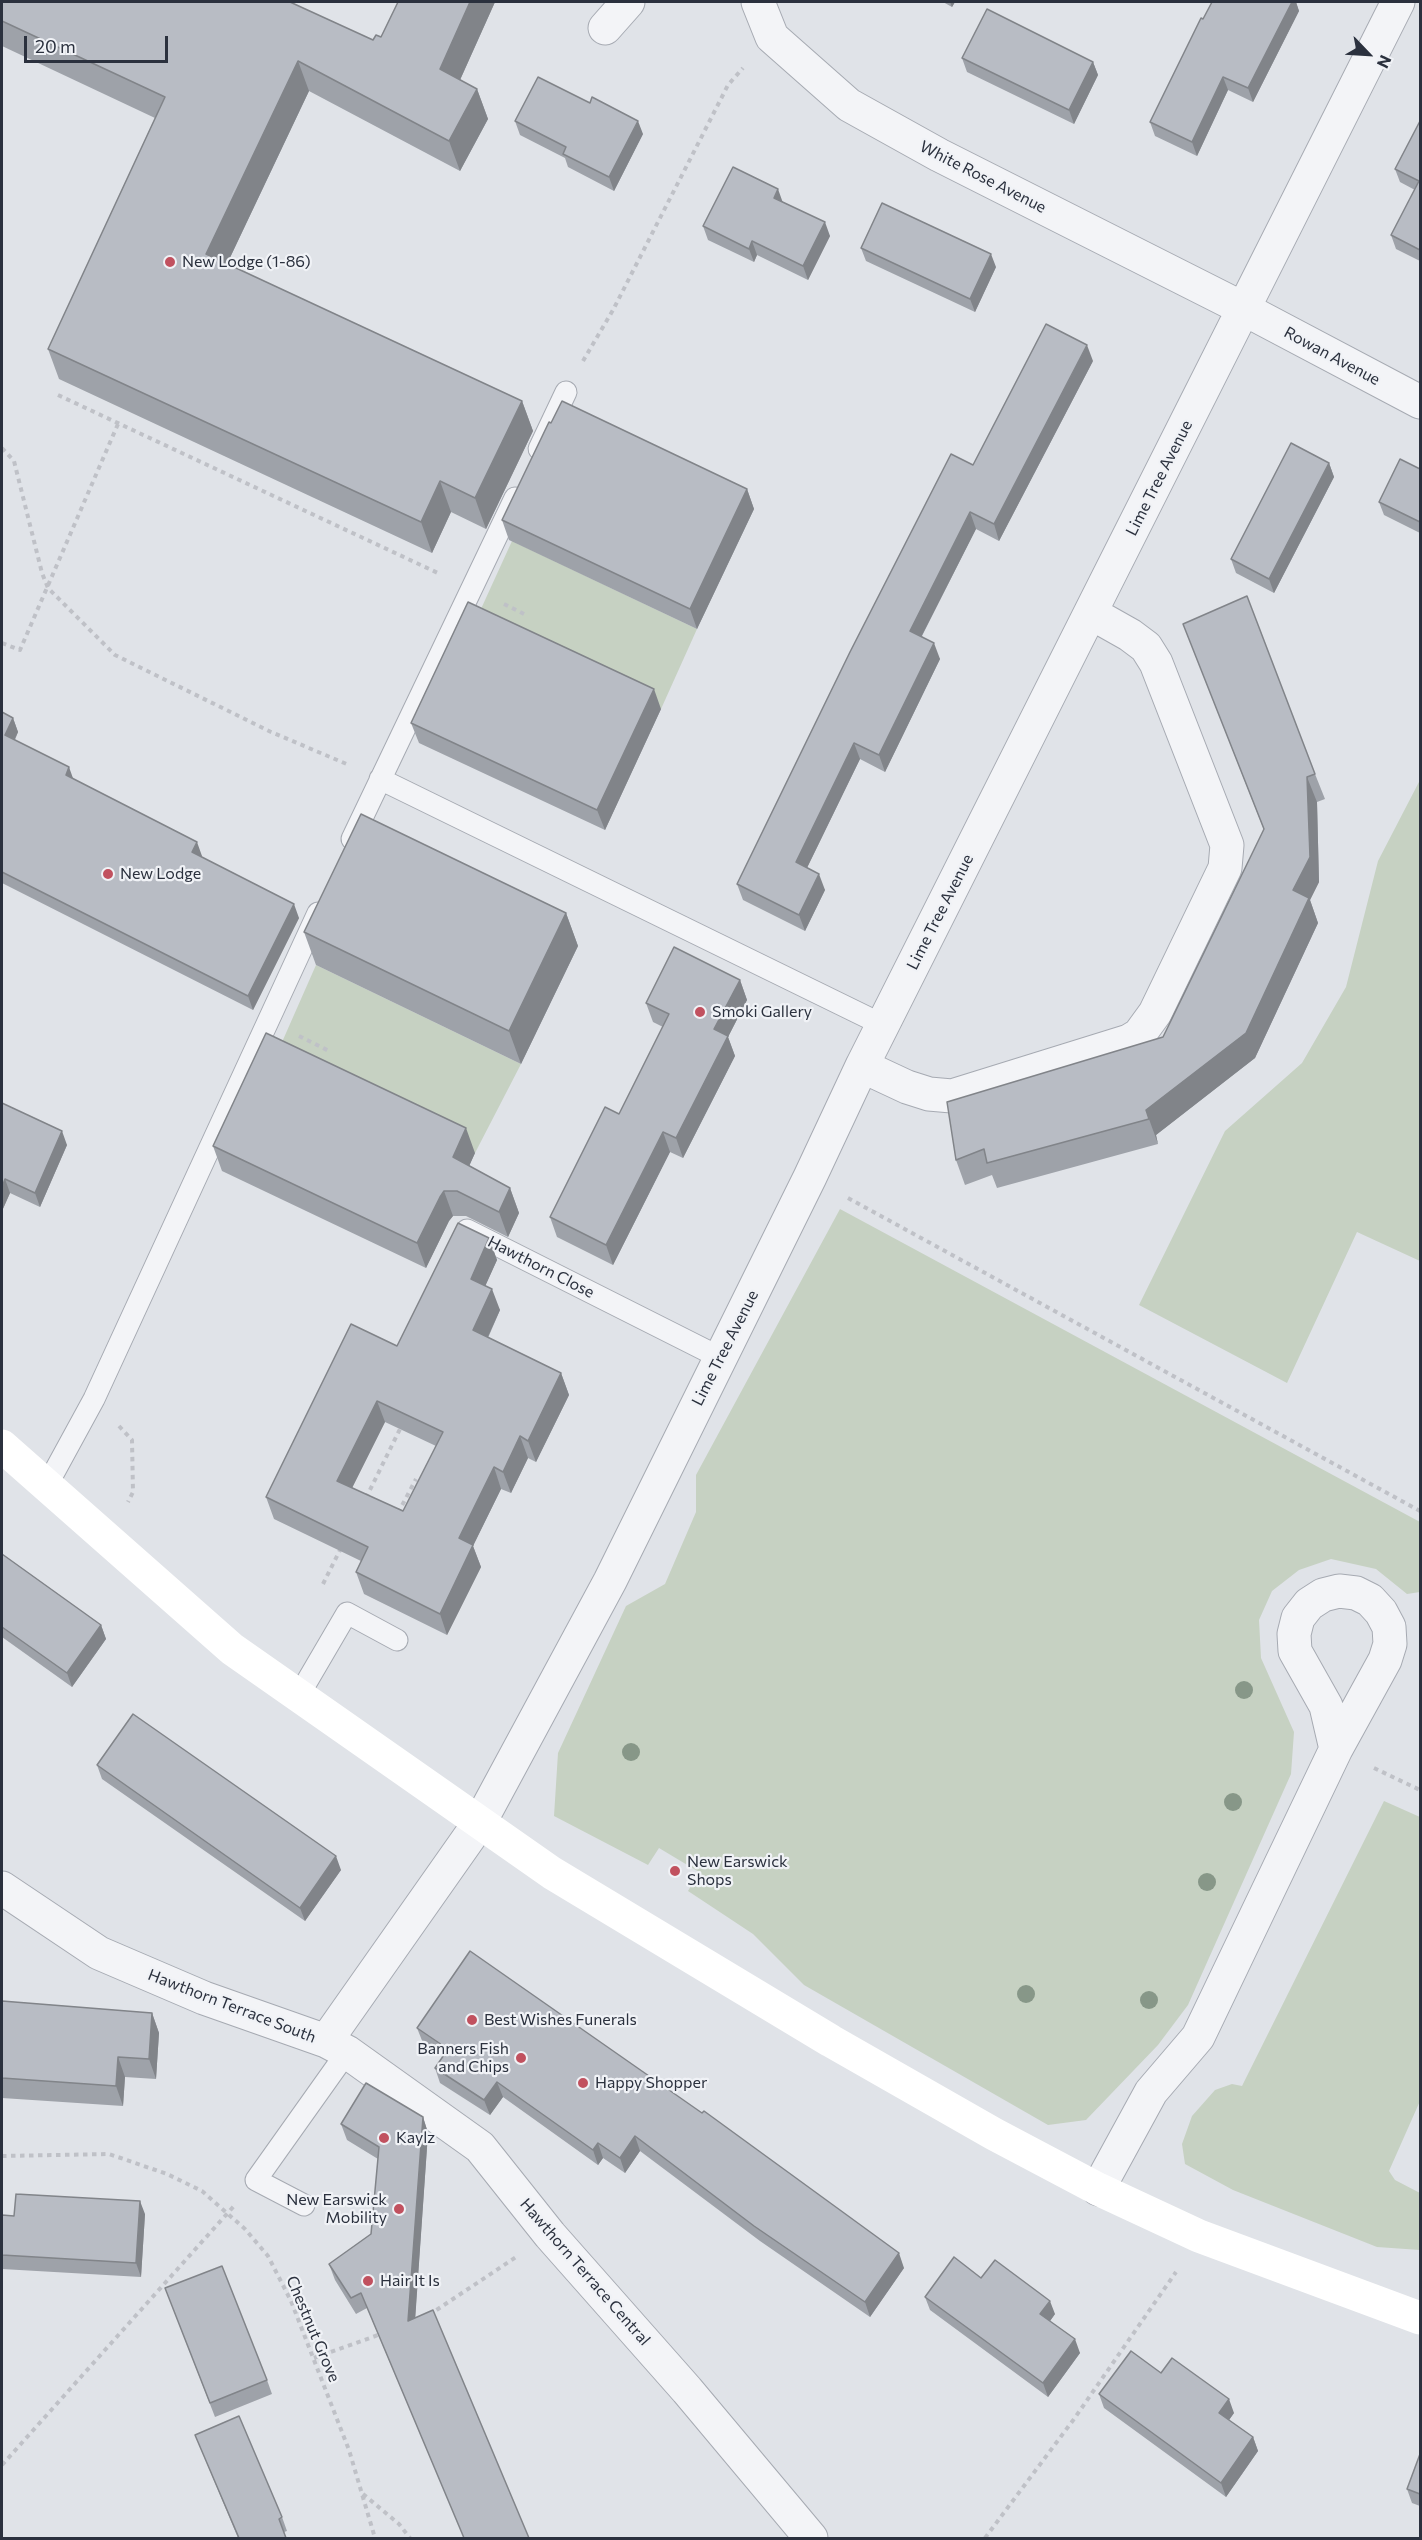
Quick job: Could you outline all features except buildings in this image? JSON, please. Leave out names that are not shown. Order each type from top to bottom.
[{"type":"street","points":[[605,28],[628,2]]},
{"type":"street","name":"White Rose Avenue","points":[[758,2],[772,37],[849,105],[939,155],[1244,309]]},
{"type":"street","name":"Lime Tree Avenue","points":[[480,1822],[610,1581],[810,1177],[862,1066],[1397,2],[1420,14]]},
{"type":"street","name":"Rowan Avenue","points":[[1244,309],[1420,402]]},
{"type":"street","points":[[862,1066],[907,1088],[929,1094],[952,1096],[1129,1041],[1139,1035],[1155,1013],[1225,868],[1227,845],[1156,663],[1146,647],[1131,635],[1091,613]]},
{"type":"street","points":[[2,1446],[232,1649],[552,1873],[831,2041],[994,2134],[1098,2189],[1200,2236],[1420,2318]]},
{"type":"street","points":[[1098,2189],[1151,2092],[1198,2037],[1336,1749]]},
{"type":"street","name":"Hawthorn Terrace South","points":[[2,1888],[99,1953],[204,1998],[337,2047],[480,1822]]},
{"type":"street","name":"Hawthorn Terrace Central","points":[[337,2047],[480,2147],[549,2235],[687,2390],[811,2538]]},
{"type":"lane","points":[[346,853],[566,392]]},
{"type":"lane","points":[[380,779],[883,1024]]},
{"type":"lane","points":[[46,1487],[94,1399],[327,895]]},
{"type":"lane","name":"Hawthorn Close","points":[[451,1246],[460,1227],[721,1358]]},
{"type":"lane","points":[[299,1695],[347,1613],[397,1640]]},
{"type":"lane","points":[[304,2205],[256,2180],[337,2047]]},
{"type":"path","points":[[566,392],[613,310],[728,85],[772,37]]},
{"type":"path","points":[[58,395],[471,589]]},
{"type":"path","points":[[2,643],[20,650],[118,424]]},
{"type":"path","points":[[2,448],[14,461],[42,573],[48,588],[115,656],[271,732],[380,779]]},
{"type":"path","points":[[810,1177],[1420,1511]]},
{"type":"path","points":[[94,1399],[132,1440],[132,1492],[112,1542]]},
{"type":"path","points":[[361,1508],[404,1422]]},
{"type":"path","points":[[394,1520],[416,1479]]},
{"type":"path","points":[[318,1593],[345,1540]]},
{"type":"path","points":[[1336,1749],[1420,1790]]},
{"type":"path","name":"Chestnut Grove","points":[[2,2156],[110,2154],[167,2174],[202,2191],[228,2213],[268,2256],[291,2301],[349,2450],[375,2538]]},
{"type":"path","points":[[2,2465],[256,2180]]},
{"type":"path","points":[[423,2319],[549,2235]]},
{"type":"path","points":[[985,2538],[1074,2419],[1200,2236]]},
{"type":"path","points":[[314,2358],[390,2330]]},
{"type":"path","points":[[362,2493],[399,2524],[410,2538]]},
{"type":"green space","points":[[512,541],[697,629],[661,709],[475,622]]},
{"type":"green space","points":[[1420,780],[1420,1261],[1357,1232],[1287,1383],[1139,1305],[1225,1131],[1302,1063],[1346,987],[1378,861]]},
{"type":"green space","points":[[316,965],[521,1064],[475,1153],[275,1058]]},
{"type":"green space","points":[[840,1209],[1420,1522],[1420,1592],[1407,1594],[1376,1569],[1331,1559],[1299,1570],[1272,1591],[1259,1620],[1261,1658],[1294,1732],[1291,1774],[1188,2005],[1158,2045],[1086,2120],[1048,2125],[804,1985],[753,1934],[688,1891],[699,1872],[659,1848],[648,1865],[554,1816],[558,1753],[626,1606],[665,1584],[696,1512],[696,1475]]},
{"type":"green space","points":[[1384,1801],[1420,1817],[1420,2101],[1389,2171],[1395,2180],[1420,2193],[1420,2250],[1377,2247],[1233,2190],[1185,2164],[1182,2144],[1192,2116],[1215,2090],[1232,2084],[1242,2086]]},
{"type":"place","name":"New Lodge (1-86)","points":[[170,262]]},
{"type":"place","name":"New Lodge","points":[[108,874]]},
{"type":"place","name":"Smoki Gallery","points":[[700,1012]]},
{"type":"place","name":"New Earswick Shops","points":[[675,1871]]},
{"type":"place","name":"Best Wishes Funerals","points":[[472,2020]]},
{"type":"place","name":"Banners Fish and Chips","points":[[521,2058]]},
{"type":"place","name":"Happy Shopper","points":[[583,2083]]},
{"type":"place","name":"Kaylz","points":[[384,2138]]},
{"type":"place","name":"New Earswick Mobility","points":[[399,2209]]},
{"type":"place","name":"Hair It Is","points":[[368,2281]]}]
